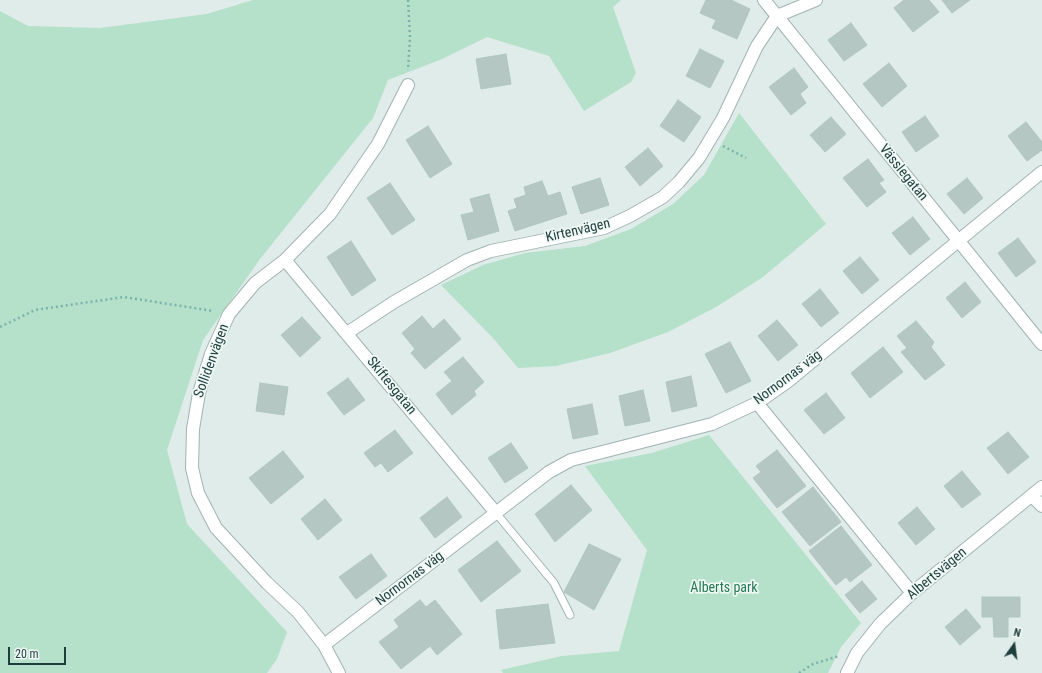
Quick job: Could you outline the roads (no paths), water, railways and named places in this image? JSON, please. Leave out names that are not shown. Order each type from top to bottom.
[{"type":"street","name":"Vässlegatan","points":[[764,0],[957,241],[1042,344]]},
{"type":"street","points":[[777,16],[816,0]]},
{"type":"street","name":"Kirtenvägen","points":[[347,333],[414,290],[467,260],[491,251],[604,228],[630,216],[663,197],[679,182],[699,158],[711,140],[757,46],[777,16]]},
{"type":"street","name":"Sollidenvägen","points":[[339,673],[324,645],[298,612],[267,583],[216,528],[198,493],[192,468],[191,448],[199,393],[212,354],[229,314],[255,283],[285,260],[330,214],[378,144],[408,85]]},
{"type":"street","name":"Nornornas väg","points":[[324,645],[549,472],[571,460],[712,424],[756,403],[787,382],[1042,172]]},
{"type":"street","name":"Skiftesgatan","points":[[285,260],[496,514]]},
{"type":"street","points":[[756,403],[912,593]]},
{"type":"street","name":"Albertsvägen","points":[[846,673],[857,653],[880,624],[912,593],[1042,487]]},
{"type":"street","points":[[1032,496],[1042,506]]},
{"type":"lane","points":[[496,514],[554,583],[570,615]]},
{"type":"park label","name":"Alberts park","points":[[724,588]]}]
